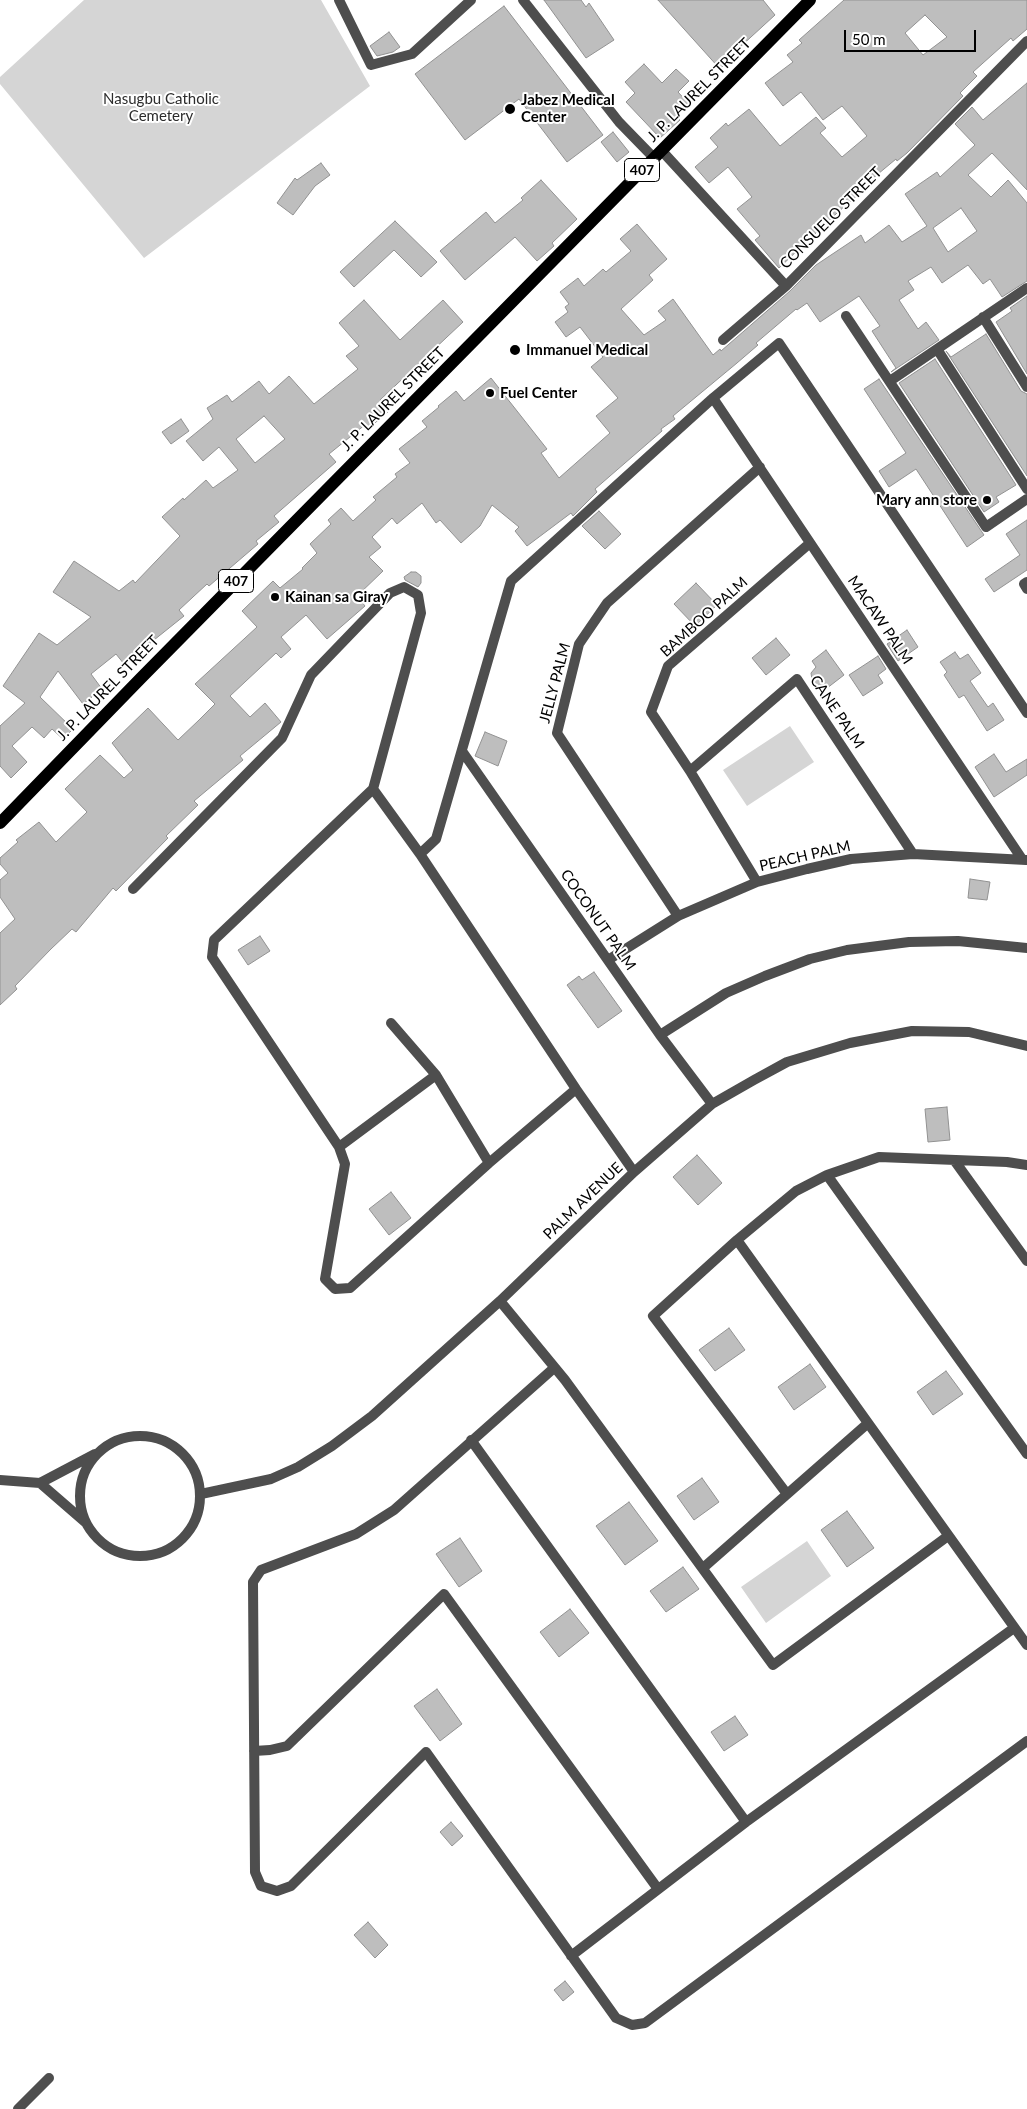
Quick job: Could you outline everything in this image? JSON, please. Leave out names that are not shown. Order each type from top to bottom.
[{"type":"main road","name":"J. P. LAUREL STREET","points":[[0,823],[810,0]]},
{"type":"street","points":[[338,0],[371,65],[412,54],[471,0]]},
{"type":"street","name":"CONSUELO STREET","points":[[523,0],[619,122],[658,154],[786,286],[1027,41]]},
{"type":"street","points":[[723,340],[786,286]]},
{"type":"street","points":[[890,381],[1027,288]]},
{"type":"street","points":[[846,316],[986,527],[1027,500]]},
{"type":"street","points":[[983,317],[1027,387]]},
{"type":"street","points":[[420,854],[436,839],[511,581],[713,398],[779,343],[1027,713]]},
{"type":"street","points":[[937,348],[1027,489]]},
{"type":"street","name":"MACAW PALM","points":[[713,398],[1024,859]]},
{"type":"street","name":"JELLY PALM","points":[[678,916],[557,733],[579,644],[608,603],[760,468]]},
{"type":"street","name":"BAMBOO PALM","points":[[757,882],[690,771],[650,712],[668,666],[810,543]]},
{"type":"street","points":[[1027,582],[1024,584],[1027,589]]},
{"type":"street","points":[[133,889],[282,738],[311,674],[390,593],[404,588],[418,595],[421,612],[374,789],[214,940],[212,957],[339,1147],[345,1164],[325,1279],[335,1289],[350,1288],[489,1163],[576,1089]]},
{"type":"street","name":"CANE PALM","points":[[690,771],[797,679],[913,854]]},
{"type":"street","name":"COCONUT PALM","points":[[462,752],[660,1035],[712,1104]]},
{"type":"street","points":[[374,789],[420,854],[576,1089],[634,1172]]},
{"type":"street","name":"PEACH PALM","points":[[608,960],[678,916],[757,882],[851,859],[913,854],[1024,859]]},
{"type":"street","points":[[660,1035],[726,993],[810,959],[847,950],[909,942],[958,941],[1027,948]]},
{"type":"street","points":[[391,1023],[436,1075],[489,1163]]},
{"type":"street","name":"PALM AVENUE","points":[[201,1494],[271,1479],[298,1467],[332,1446],[372,1416],[500,1302],[634,1172],[712,1104],[787,1062],[850,1043],[912,1031],[969,1032],[1027,1046]]},
{"type":"street","points":[[339,1147],[436,1075]]},
{"type":"street","points":[[787,1494],[652,1316],[796,1190],[827,1175],[880,1157],[1007,1162],[1027,1166]]},
{"type":"street","points":[[954,1160],[1027,1261]]},
{"type":"street","points":[[827,1175],[1027,1454]]},
{"type":"street","points":[[737,1240],[1027,1645]]},
{"type":"street","points":[[500,1302],[565,1380],[773,1665],[948,1536]]},
{"type":"street","points":[[554,1368],[394,1510],[356,1534],[261,1570],[252,1582],[255,1872],[261,1886],[277,1891],[291,1886],[426,1752],[616,2018],[632,2025],[645,2023],[1027,1741]]},
{"type":"street","points":[[703,1568],[867,1424]]},
{"type":"street","points":[[0,1480],[40,1483],[100,1451],[116,1440],[135,1435],[164,1440],[187,1458],[197,1475],[201,1494],[196,1519],[188,1534],[168,1550],[152,1555],[127,1555],[111,1548],[97,1538],[87,1524],[40,1483]]},
{"type":"street","points":[[471,1440],[746,1822]]},
{"type":"street","points":[[87,1524],[81,1505],[81,1485],[88,1466],[100,1451]]},
{"type":"street","points":[[254,1751],[287,1746],[444,1594],[658,1889]]},
{"type":"street","points":[[571,1956],[746,1822],[1014,1628]]},
{"type":"street","points":[[18,2109],[49,2078]]},
{"type":"green space","name":"Nasugbu Catholic Cemetery","points":[[84,0],[321,0],[370,86],[144,258],[0,84],[0,77]]},
{"type":"green space","points":[[790,726],[814,762],[747,806],[723,770]]},
{"type":"green space","points":[[807,1541],[831,1576],[766,1623],[741,1587]]},
{"type":"building","points":[[544,0],[581,0],[586,7],[589,3],[614,40],[586,58]]},
{"type":"building","points":[[658,0],[763,0],[775,15],[739,48],[720,69]]},
{"type":"building","points":[[844,0],[1027,0],[1027,29],[1013,41],[1011,38],[973,72],[977,76],[960,93],[963,96],[907,153],[897,161],[896,159],[866,184],[868,186],[779,268],[755,240],[760,236],[737,209],[752,197],[728,167],[709,183],[695,167],[718,147],[710,138],[726,123],[728,126],[749,109],[780,146],[816,117],[826,128],[820,133],[842,157],[867,136],[842,106],[823,120],[801,92],[783,106],[765,83],[793,62],[787,55],[802,43],[799,40]],"holes":[[[925,15],[947,37],[923,55],[905,33]]]},
{"type":"building","points":[[504,6],[603,135],[567,162],[519,99],[465,140],[415,74]]},
{"type":"building","points":[[389,32],[400,47],[393,52],[377,56],[370,46]]},
{"type":"building","points":[[644,64],[662,83],[676,69],[689,81],[678,92],[689,104],[676,116],[680,120],[660,138],[626,102],[635,93],[625,82]]},
{"type":"building","points":[[1027,83],[1027,190],[992,153],[968,175],[991,197],[1008,180],[1027,203],[1027,281],[1002,297],[990,279],[983,284],[968,265],[942,283],[931,267],[908,281],[914,290],[899,300],[918,329],[926,322],[939,340],[891,372],[896,368],[872,331],[880,326],[859,296],[820,322],[807,303],[796,309],[756,343],[758,345],[673,416],[675,419],[661,429],[662,431],[595,489],[597,492],[573,516],[571,513],[527,546],[515,531],[519,527],[492,505],[480,526],[461,543],[440,520],[436,523],[422,503],[397,524],[392,518],[372,537],[381,547],[369,557],[383,571],[357,596],[365,606],[327,639],[306,615],[281,637],[291,649],[281,658],[276,653],[230,696],[250,717],[265,703],[281,722],[240,756],[243,760],[194,801],[198,805],[166,836],[168,838],[116,891],[113,888],[76,932],[72,929],[51,949],[15,986],[17,989],[0,1005],[0,933],[15,919],[0,897],[0,880],[8,873],[0,864],[0,858],[18,842],[16,840],[39,822],[56,842],[87,812],[65,789],[100,755],[124,778],[133,770],[112,743],[148,708],[178,740],[215,704],[195,684],[257,627],[242,611],[273,581],[280,588],[303,569],[317,553],[310,544],[331,524],[328,520],[341,508],[353,521],[376,500],[373,497],[397,477],[395,474],[410,463],[399,449],[427,427],[422,421],[456,391],[464,401],[491,378],[547,449],[541,453],[559,478],[610,433],[596,416],[618,398],[591,367],[603,357],[580,327],[566,337],[555,322],[568,312],[565,307],[569,304],[560,292],[578,278],[584,286],[603,269],[606,272],[631,251],[620,239],[637,224],[667,259],[649,275],[653,280],[621,309],[644,335],[666,320],[658,311],[673,299],[713,355],[720,349],[721,351],[790,291],[816,265],[861,235],[865,243],[889,225],[902,242],[927,226],[905,194],[937,172],[940,177],[975,145],[955,124],[972,107],[983,120]],"holes":[[[961,208],[977,231],[948,252],[933,228]]]},
{"type":"building","points":[[613,132],[629,152],[617,162],[601,142]]},
{"type":"building","points":[[321,163],[330,175],[315,186],[293,215],[277,203],[295,178],[297,180]]},
{"type":"building","points":[[541,180],[577,219],[552,243],[554,246],[537,261],[515,237],[465,280],[440,251],[486,212],[495,223],[523,200],[521,198]]},
{"type":"building","points":[[395,221],[437,262],[421,277],[394,250],[354,287],[340,272]]},
{"type":"building","points":[[1027,296],[1027,374],[996,322],[1012,311],[1010,308]]},
{"type":"building","points":[[364,300],[400,340],[443,300],[463,322],[380,400],[389,411],[369,428],[366,424],[329,454],[336,462],[274,516],[279,522],[256,541],[258,544],[209,586],[207,584],[179,610],[184,616],[124,664],[116,654],[91,674],[102,689],[83,704],[58,671],[40,697],[73,729],[63,739],[52,729],[44,738],[32,727],[12,746],[27,762],[11,778],[0,766],[0,726],[25,703],[3,686],[39,633],[57,645],[91,617],[53,592],[74,561],[119,591],[133,580],[135,583],[180,536],[162,517],[206,480],[213,488],[238,470],[219,447],[203,461],[186,441],[213,419],[207,408],[227,395],[232,402],[259,381],[269,394],[289,376],[314,404],[358,369],[346,356],[359,346],[339,323]],"holes":[[[264,416],[285,439],[255,463],[236,439]]]},
{"type":"building","points":[[986,334],[1021,391],[1027,394],[1027,476],[946,351],[951,357]]},
{"type":"building","points":[[935,359],[1016,485],[996,497],[999,502],[984,512],[899,383]]},
{"type":"building","points":[[879,379],[984,535],[967,547],[916,469],[889,487],[879,471],[906,453],[864,389]]},
{"type":"building","points":[[181,419],[189,431],[171,444],[162,432]]},
{"type":"building","points":[[599,511],[621,534],[605,549],[582,526]]},
{"type":"building","points":[[1027,520],[1027,570],[994,592],[985,579],[1020,555],[1006,534]]},
{"type":"building","points":[[411,572],[416,572],[421,576],[421,583],[418,587],[405,580],[404,577]]},
{"type":"building","points":[[696,583],[717,605],[695,626],[674,604]]},
{"type":"building","points":[[907,630],[918,647],[898,661],[887,644]]},
{"type":"building","points":[[776,638],[790,655],[766,675],[752,658]]},
{"type":"building","points":[[826,650],[844,675],[822,692],[813,687],[811,673],[816,667],[812,661]]},
{"type":"building","points":[[955,652],[960,659],[968,654],[981,673],[970,681],[988,707],[993,703],[1004,720],[987,731],[964,695],[959,698],[944,675],[947,672],[940,662]]},
{"type":"building","points":[[878,656],[886,669],[878,675],[883,683],[863,696],[849,675]]},
{"type":"building","points":[[485,732],[507,741],[498,766],[475,756]]},
{"type":"building","points":[[994,754],[1006,772],[1027,759],[1027,775],[994,797],[975,767]]},
{"type":"building","points":[[970,879],[990,882],[987,900],[968,898]]},
{"type":"building","points":[[260,936],[270,951],[248,965],[238,950]]},
{"type":"building","points":[[594,972],[622,1011],[598,1028],[567,985],[579,976],[582,980]]},
{"type":"building","points":[[947,1107],[950,1140],[928,1142],[925,1109]]},
{"type":"building","points":[[697,1155],[722,1183],[698,1205],[673,1177]]},
{"type":"building","points":[[391,1192],[411,1218],[389,1235],[369,1209]]},
{"type":"building","points":[[729,1328],[745,1350],[715,1371],[699,1350]]},
{"type":"building","points":[[810,1364],[826,1387],[794,1410],[778,1387]]},
{"type":"building","points":[[946,1371],[963,1394],[933,1415],[917,1392]]},
{"type":"building","points":[[702,1478],[719,1502],[694,1520],[677,1496]]},
{"type":"building","points":[[629,1502],[658,1541],[625,1565],[596,1526]]},
{"type":"building","points":[[847,1511],[874,1548],[847,1567],[821,1530]]},
{"type":"building","points":[[460,1538],[482,1571],[459,1587],[436,1554]]},
{"type":"building","points":[[683,1567],[699,1589],[666,1612],[650,1591]]},
{"type":"building","points":[[570,1609],[589,1633],[559,1657],[540,1632]]},
{"type":"building","points":[[437,1689],[462,1724],[440,1741],[414,1706]]},
{"type":"building","points":[[735,1716],[748,1735],[724,1751],[711,1732]]},
{"type":"building","points":[[451,1822],[463,1836],[452,1846],[440,1832]]},
{"type":"building","points":[[368,1922],[388,1945],[375,1958],[354,1935]]},
{"type":"building","points":[[565,1981],[574,1992],[563,2001],[554,1990]]},
{"type":"place","name":"Jabez Medical Center","points":[[510,109]]},
{"type":"place","name":"Immanuel Medical","points":[[515,350]]},
{"type":"place","name":"Fuel Center","points":[[490,393]]},
{"type":"place","name":"Mary ann store","points":[[987,500]]},
{"type":"place","name":"Kainan sa Giray","points":[[275,597]]}]
